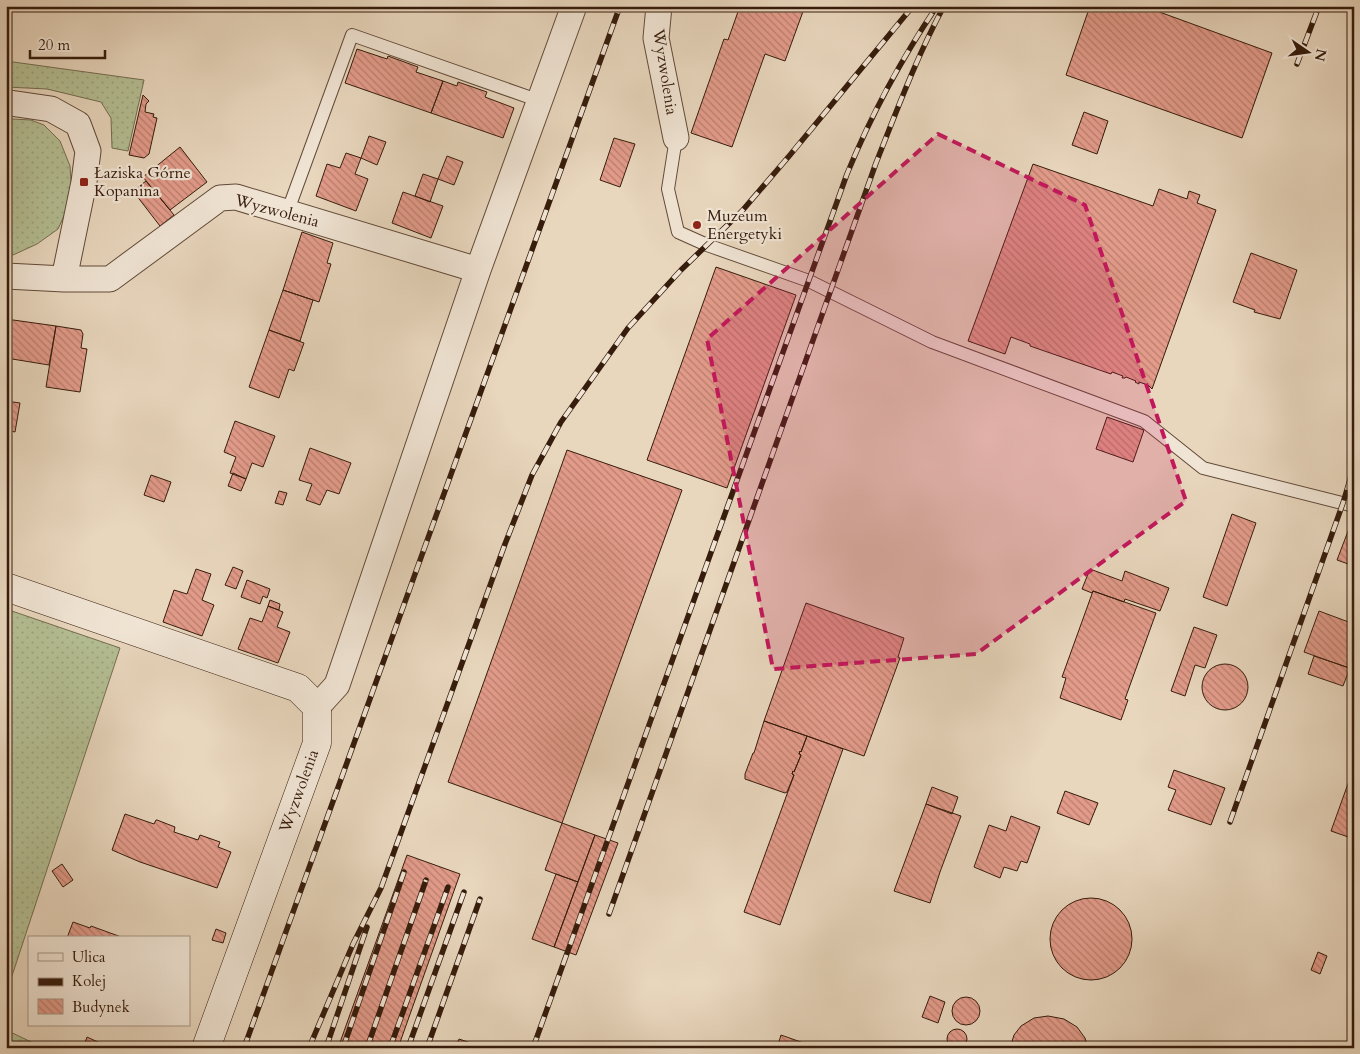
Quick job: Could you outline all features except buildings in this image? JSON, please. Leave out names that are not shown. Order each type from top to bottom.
[{"type":"street","points":[[6,587],[298,688],[317,707],[338,685],[478,270],[574,6]]},
{"type":"street","name":"Wyzwolenia","points":[[659,6],[656,38],[676,138]]},
{"type":"street","points":[[6,104],[10,102],[51,109],[78,124],[88,151],[84,182],[64,279]]},
{"type":"street","name":"Wyzwolenia","points":[[6,276],[110,279],[220,198],[236,197],[478,270]]},
{"type":"street","name":"Wyzwolenia","points":[[206,1048],[317,743],[317,707]]},
{"type":"lane","points":[[287,212],[352,35],[540,101]]},
{"type":"lane","points":[[676,138],[668,189],[678,232],[706,245],[809,281],[932,342],[1144,421],[1203,468],[1354,506]]},
{"type":"highlighted area","points":[[938,134],[1085,205],[1186,501],[976,654],[773,669],[707,339]]},
{"type":"green space","points":[[6,61],[144,80],[128,151],[112,148],[111,118],[101,102],[47,89],[6,87]]},
{"type":"green space","points":[[12,119],[31,120],[44,125],[60,141],[70,166],[71,181],[70,203],[58,229],[37,244],[13,255],[6,254],[6,121]]},
{"type":"green space","points":[[6,609],[120,648],[6,994]]},
{"type":"green space","points":[[6,1030],[44,1048],[6,1048]]},
{"type":"railway","points":[[244,1048],[620,6]]},
{"type":"railway","points":[[309,1048],[353,944],[381,888],[505,544],[532,475],[561,422],[628,328],[681,270],[742,211],[913,6]]},
{"type":"railway","points":[[533,1048],[847,174],[866,130],[888,88],[937,6]]},
{"type":"railway","points":[[609,914],[876,163],[916,64],[944,6]]},
{"type":"railway","points":[[1297,64],[1319,6]]},
{"type":"railway","points":[[1230,822],[1343,503],[1354,466]]},
{"type":"railway","points":[[343,1048],[404,872]]},
{"type":"railway","points":[[367,1048],[426,880]]},
{"type":"railway","points":[[390,1048],[448,887]]},
{"type":"railway","points":[[408,1048],[464,892]]},
{"type":"railway","points":[[427,1048],[480,899]]},
{"type":"railway","points":[[326,1048],[367,927]]},
{"type":"place","name":"Łaziska Górne Kopanina","points":[[84,182]]},
{"type":"place","name":"Muzeum Energetyki","points":[[697,225]]}]
